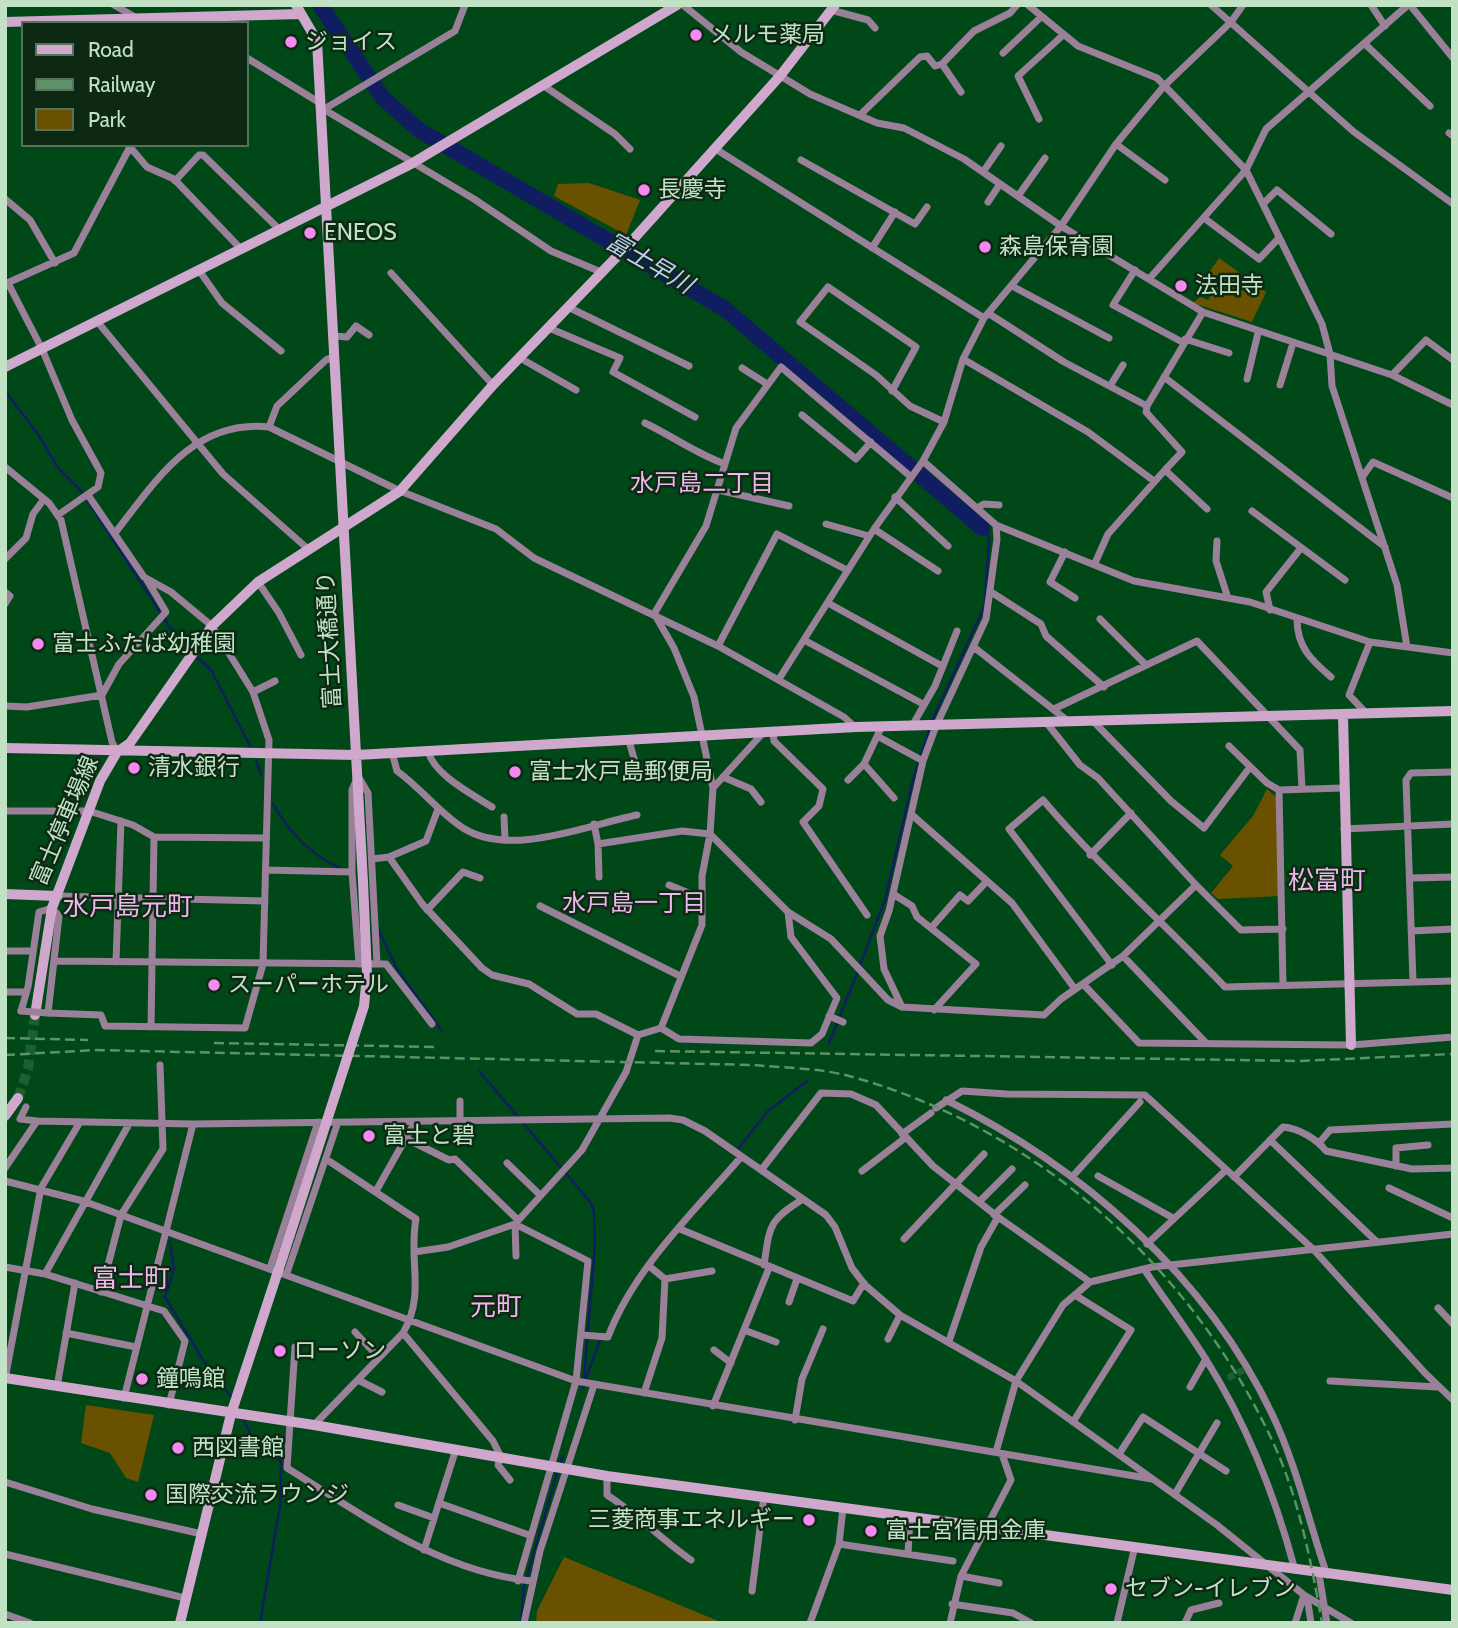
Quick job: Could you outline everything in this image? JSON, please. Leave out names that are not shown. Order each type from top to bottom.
[{"type":"street","points":[[115,5],[140,21],[299,10]]},
{"type":"street","points":[[322,108],[455,31],[465,5]]},
{"type":"street","points":[[5,367],[411,164],[677,5]]},
{"type":"street","points":[[684,5],[711,30],[810,94],[877,123],[904,128],[983,172],[1061,226],[1203,312],[1258,333],[1331,354],[1392,376],[1453,405]]},
{"type":"street","points":[[860,115],[920,57],[927,56],[935,66],[942,64],[974,31],[1010,13],[1017,5]]},
{"type":"street","points":[[1028,5],[1062,36],[1079,46],[1157,78],[1246,170],[1322,324],[1331,354],[1332,386],[1397,585],[1407,647]]},
{"type":"street","points":[[1211,5],[1354,132],[1453,204]]},
{"type":"street","points":[[779,679],[871,532],[923,461],[944,422],[963,359],[986,316],[1061,226],[1116,144],[1164,86],[1231,22],[1242,5]]},
{"type":"street","points":[[1371,5],[1385,26]]},
{"type":"street","points":[[1149,279],[1246,170],[1266,130],[1406,6],[1453,58]]},
{"type":"street","points":[[117,752],[130,743],[212,626],[258,582],[400,491],[493,385],[630,243],[780,76],[833,8],[868,20],[875,28]]},
{"type":"street","name":"富士大橋通り","points":[[180,1623],[231,1413],[357,1034],[367,975],[346,527],[322,108],[317,41],[299,10]]},
{"type":"street","points":[[1003,53],[1041,17]]},
{"type":"street","points":[[1039,119],[1018,76],[1062,36]]},
{"type":"street","points":[[1365,44],[1430,106]]},
{"type":"street","points":[[248,59],[411,164],[474,199],[551,251],[601,272]]},
{"type":"street","points":[[942,64],[961,92]]},
{"type":"street","points":[[544,86],[615,134],[630,149]]},
{"type":"street","points":[[1116,144],[1165,180]]},
{"type":"street","points":[[983,172],[1001,146]]},
{"type":"street","points":[[58,515],[98,487],[101,473],[72,420],[42,349],[6,284],[74,253],[130,147]]},
{"type":"street","points":[[132,147],[147,167],[162,172],[175,181],[241,248]]},
{"type":"street","points":[[714,148],[986,316],[1147,406]]},
{"type":"street","points":[[175,181],[199,155],[203,155],[280,230]]},
{"type":"street","points":[[1018,197],[1045,158]]},
{"type":"street","points":[[801,160],[915,224],[927,207]]},
{"type":"street","points":[[988,202],[1000,184]]},
{"type":"street","points":[[1263,204],[1278,190],[1331,234]]},
{"type":"street","points":[[5,200],[30,220],[55,262]]},
{"type":"street","points":[[872,248],[895,212]]},
{"type":"street","points":[[1204,218],[1259,259],[1279,238]]},
{"type":"street","points":[[198,269],[222,303],[281,351]]},
{"type":"street","points":[[1135,270],[1113,305],[1185,341],[1229,353]]},
{"type":"street","points":[[391,273],[493,385]]},
{"type":"street","points":[[1012,286],[1109,338]]},
{"type":"street","points":[[892,391],[916,347],[828,287],[800,322],[876,375],[892,391],[910,406],[944,422]]},
{"type":"street","points":[[568,307],[690,366]]},
{"type":"street","points":[[1095,563],[1108,534],[1182,452],[1146,412],[1147,406],[1203,312]]},
{"type":"street","points":[[96,320],[223,474],[308,549]]},
{"type":"street","points":[[334,336],[347,337],[356,326],[369,335]]},
{"type":"street","points":[[549,328],[620,358],[613,372],[695,416]]},
{"type":"street","points":[[1247,379],[1258,333]]},
{"type":"street","points":[[1392,376],[1426,340],[1453,360]]},
{"type":"street","points":[[1280,385],[1293,343]]},
{"type":"street","points":[[269,427],[277,407],[326,360],[335,356]]},
{"type":"street","points":[[520,358],[576,390]]},
{"type":"street","points":[[963,359],[1088,432],[1154,481]]},
{"type":"street","points":[[1110,386],[1123,365]]},
{"type":"street","points":[[654,614],[706,526],[736,428],[781,367],[910,476]]},
{"type":"street","points":[[742,368],[768,384]]},
{"type":"street","points":[[1164,377],[1386,547]]},
{"type":"street","points":[[802,415],[856,459],[871,442]]},
{"type":"street","points":[[645,423],[687,443],[704,456],[725,464]]},
{"type":"street","points":[[115,533],[144,499],[157,476],[196,443],[250,425],[269,427],[400,491],[496,529],[534,558],[718,646],[844,717],[856,727]]},
{"type":"street","points":[[923,461],[996,524],[1134,581],[1228,598],[1370,642],[1452,653]]},
{"type":"street","points":[[1363,476],[1373,462],[1453,498]]},
{"type":"street","points":[[5,467],[44,499],[58,515],[74,566],[111,742],[117,752]]},
{"type":"street","points":[[1165,470],[1207,509]]},
{"type":"street","points":[[718,490],[789,506]]},
{"type":"street","points":[[88,495],[166,612],[119,664],[102,695]]},
{"type":"street","points":[[895,497],[948,546]]},
{"type":"street","points":[[5,559],[26,538],[33,514],[44,499]]},
{"type":"street","points":[[976,508],[985,504],[999,505]]},
{"type":"street","points":[[1252,510],[1345,580]]},
{"type":"street","points":[[826,524],[871,532],[938,571]]},
{"type":"street","points":[[926,726],[975,648],[986,620],[996,524]]},
{"type":"street","points":[[718,646],[777,534],[847,570]]},
{"type":"street","points":[[1217,541],[1216,562],[1228,598]]},
{"type":"street","points":[[1270,610],[1266,592],[1301,548]]},
{"type":"street","points":[[1065,552],[1050,582],[1075,598]]},
{"type":"street","points":[[48,1013],[48,991],[55,961],[59,916],[52,908],[39,912],[28,987],[24,992],[21,1011],[48,1013],[101,1015],[106,1026],[245,1028],[263,964],[269,740],[253,692],[212,626],[171,592],[144,577]]},
{"type":"street","points":[[258,582],[279,613],[301,655]]},
{"type":"street","points":[[5,592],[10,596],[5,604]]},
{"type":"street","points":[[991,592],[1041,624],[1046,636],[1104,688]]},
{"type":"street","points":[[828,603],[942,666]]},
{"type":"street","points":[[654,614],[674,648],[694,697],[713,789],[701,898],[702,925],[661,1028]]},
{"type":"street","points":[[1100,619],[1146,665]]},
{"type":"street","points":[[1297,619],[1297,630],[1305,654],[1331,677]]},
{"type":"street","points":[[902,1007],[884,969],[880,936],[893,894],[922,761],[926,726],[923,704],[957,631]]},
{"type":"street","points":[[804,640],[923,704]]},
{"type":"street","points":[[1054,709],[1104,688],[1196,641],[1300,750],[1302,789]]},
{"type":"street","points":[[1368,714],[1349,695],[1370,642]]},
{"type":"street","points":[[975,648],[1070,722]]},
{"type":"street","points":[[253,692],[275,681]]},
{"type":"street","points":[[5,706],[27,707],[102,695]]},
{"type":"street","points":[[117,752],[357,755],[702,738],[856,727],[880,732],[926,726],[1453,711]]},
{"type":"street","points":[[1343,715],[1351,1045]]},
{"type":"street","points":[[1094,722],[1171,800],[1204,828],[1250,767]]},
{"type":"street","points":[[1046,723],[1080,765],[1098,778],[1241,930],[1283,929]]},
{"type":"street","points":[[880,732],[922,761]]},
{"type":"street","points":[[849,780],[864,764],[880,732]]},
{"type":"street","points":[[713,789],[767,734]]},
{"type":"street","points":[[767,734],[823,789],[819,806],[803,821],[867,915]]},
{"type":"street","points":[[629,741],[639,776]]},
{"type":"street","points":[[1229,746],[1279,790],[1343,788]]},
{"type":"street","name":"富士停車場線","points":[[5,748],[117,752],[89,811],[52,908],[35,1016]]},
{"type":"street","points":[[428,751],[430,760],[492,807]]},
{"type":"street","points":[[392,752],[397,771],[412,782],[438,809],[465,830],[490,839],[579,832],[594,824],[637,815]]},
{"type":"street","points":[[864,764],[894,798]]},
{"type":"street","points":[[1413,982],[1406,780],[1411,773],[1453,772]]},
{"type":"street","points":[[358,776],[368,793],[377,962]]},
{"type":"street","points":[[358,776],[352,790],[352,872],[359,964]]},
{"type":"street","points":[[723,777],[751,789],[761,802]]},
{"type":"street","points":[[1279,790],[1283,985]]},
{"type":"street","points":[[1112,965],[1009,829],[1043,800],[1090,855],[1160,919],[1225,987],[1453,981]]},
{"type":"street","points":[[372,859],[388,857],[426,841],[438,809]]},
{"type":"street","points":[[5,811],[89,811],[121,821],[154,837],[266,838]]},
{"type":"street","points":[[1090,855],[1131,813]]},
{"type":"street","points":[[911,814],[1012,903],[1074,989]]},
{"type":"street","points":[[504,817],[505,839]]},
{"type":"street","points":[[116,962],[121,821]]},
{"type":"street","points":[[594,824],[598,844],[599,877]]},
{"type":"street","points":[[1344,829],[1453,824]]},
{"type":"street","points":[[598,844],[682,831],[710,834],[788,912],[831,939],[888,1000],[902,1007],[934,1010],[1044,1015],[1074,989],[1084,985],[1123,956],[1196,885]]},
{"type":"street","points":[[151,1027],[154,837]]},
{"type":"street","points":[[388,857],[428,910],[482,968],[492,975],[529,984],[577,1014],[596,1014],[638,1035],[661,1028],[679,1039],[811,1043],[822,1034],[837,1019],[837,998],[791,937],[788,912]]},
{"type":"street","points":[[265,870],[352,872]]},
{"type":"street","points":[[428,910],[463,872],[480,878]]},
{"type":"street","points":[[1411,878],[1453,877]]},
{"type":"street","points":[[931,928],[960,895],[968,901],[987,881]]},
{"type":"street","points":[[669,886],[701,898]]},
{"type":"street","points":[[5,894],[265,901]]},
{"type":"street","points":[[893,894],[912,906],[917,917],[976,964],[934,1010]]},
{"type":"street","points":[[540,906],[680,976]]},
{"type":"street","points":[[1411,931],[1453,929]]},
{"type":"street","points":[[5,951],[33,951]]},
{"type":"street","points":[[1123,956],[1206,1043]]},
{"type":"street","points":[[55,961],[151,964],[377,962],[386,964],[432,1024]]},
{"type":"street","points":[[1084,985],[1139,1043],[1206,1043],[1259,1047],[1351,1045],[1453,1037]]},
{"type":"street","points":[[5,992],[24,992]]},
{"type":"street","points":[[414,1252],[448,1247],[517,1222],[582,1150],[626,1072],[638,1035]]},
{"type":"street","points":[[101,1292],[121,1215],[163,1149],[160,1065]]},
{"type":"street","points":[[862,1171],[946,1100],[962,1090],[1007,1094],[1145,1095],[1313,1250],[1437,1387],[1453,1400]]},
{"type":"street","points":[[762,1169],[821,1093],[827,1091],[851,1094],[876,1105],[904,1136],[956,1184],[996,1216],[1090,1282]]},
{"type":"street","points":[[5,1116],[18,1098]]},
{"type":"street","points":[[946,1100],[997,1125],[1072,1177],[1169,1265],[1228,1335],[1273,1416],[1323,1574],[1327,1623]]},
{"type":"street","points":[[460,1101],[460,1122]]},
{"type":"street","points":[[1072,1177],[1140,1102]]},
{"type":"street","points":[[26,1107],[20,1119],[129,1124],[669,1118],[683,1120],[762,1169],[826,1214],[835,1227],[852,1268],[864,1283],[900,1315],[1016,1381],[1175,1494],[1306,1596],[1351,1623]]},
{"type":"street","points":[[5,1168],[37,1121]]},
{"type":"street","points":[[80,1122],[41,1188],[5,1379],[124,1399],[314,1425],[607,1476],[1135,1546],[1296,1571],[1453,1590]]},
{"type":"street","points":[[279,1271],[318,1122]]},
{"type":"street","points":[[279,1271],[326,1159],[338,1122]]},
{"type":"street","points":[[376,1191],[415,1122]]},
{"type":"street","points":[[45,1274],[83,1201],[129,1124]]},
{"type":"street","points":[[124,1399],[193,1124]]},
{"type":"street","points":[[1320,1143],[1330,1130],[1453,1124]]},
{"type":"street","points":[[1234,1177],[1283,1127],[1291,1128],[1320,1143],[1326,1151],[1412,1170],[1453,1168]]},
{"type":"street","points":[[407,1139],[449,1160],[455,1159],[517,1222],[587,1262],[578,1382],[529,1535],[524,1580],[524,1623]]},
{"type":"street","points":[[1270,1140],[1377,1242]]},
{"type":"street","points":[[1396,1166],[1396,1148],[1428,1145]]},
{"type":"street","points":[[582,1335],[608,1336],[615,1318],[649,1266],[737,1154]]},
{"type":"street","points":[[904,1239],[984,1154]]},
{"type":"street","points":[[314,1425],[360,1381],[379,1357],[404,1333],[417,1302],[414,1252],[416,1219],[326,1159]]},
{"type":"street","points":[[507,1163],[540,1195]]},
{"type":"street","points":[[979,1202],[1012,1169]]},
{"type":"street","points":[[1147,1244],[1226,1170]]},
{"type":"street","points":[[1098,1176],[1173,1218]]},
{"type":"street","points":[[5,1181],[41,1188],[83,1201],[578,1382],[1152,1479]]},
{"type":"street","points":[[949,1341],[981,1247],[996,1216],[1025,1185]]},
{"type":"street","points":[[1389,1188],[1453,1218]]},
{"type":"street","points":[[713,1406],[767,1266],[769,1233],[776,1216],[803,1199]]},
{"type":"street","points":[[516,1256],[517,1222]]},
{"type":"street","points":[[680,1229],[853,1301],[864,1283]]},
{"type":"street","points":[[950,1623],[952,1604],[961,1576],[989,1528],[1012,1480],[999,1453],[1016,1381],[1063,1305],[1090,1282],[1169,1265],[1453,1234]]},
{"type":"street","points":[[649,1266],[665,1279],[712,1271]]},
{"type":"street","points":[[5,1267],[45,1274],[164,1311],[185,1341],[169,1405]]},
{"type":"street","points":[[1144,1269],[1219,1382],[1266,1476],[1296,1571]]},
{"type":"street","points":[[644,1393],[662,1338],[665,1279]]},
{"type":"street","points":[[789,1302],[797,1279]]},
{"type":"street","points":[[57,1387],[75,1283]]},
{"type":"street","points":[[1073,1422],[1130,1330],[1075,1295]]},
{"type":"street","points":[[1438,1308],[1453,1324]]},
{"type":"street","points":[[888,1339],[900,1315]]},
{"type":"street","points":[[794,1420],[802,1379],[824,1329]]},
{"type":"street","points":[[744,1330],[776,1342]]},
{"type":"street","points":[[355,1332],[379,1357]]},
{"type":"street","points":[[66,1333],[136,1347]]},
{"type":"street","points":[[404,1333],[494,1441],[501,1457],[498,1465],[510,1480]]},
{"type":"street","points":[[295,1347],[287,1468],[424,1550],[524,1580]]},
{"type":"street","points":[[714,1350],[731,1363]]},
{"type":"street","points":[[1190,1387],[1206,1359]]},
{"type":"street","points":[[1219,1382],[1228,1378]]},
{"type":"street","points":[[360,1381],[382,1392]]},
{"type":"street","points":[[1330,1381],[1437,1387]]},
{"type":"street","points":[[524,1580],[568,1469],[593,1385]]},
{"type":"street","points":[[1119,1454],[1143,1417],[1226,1471]]},
{"type":"street","points":[[1175,1494],[1217,1423]]},
{"type":"street","points":[[424,1550],[456,1449]]},
{"type":"street","points":[[607,1476],[607,1495],[638,1515],[648,1529],[691,1560]]},
{"type":"street","points":[[5,1482],[92,1509],[202,1534]]},
{"type":"street","points":[[752,1591],[764,1496]]},
{"type":"street","points":[[439,1503],[529,1535]]},
{"type":"street","points":[[398,1505],[434,1518]]},
{"type":"street","points":[[810,1623],[839,1544],[843,1508]]},
{"type":"street","points":[[908,1554],[910,1517]]},
{"type":"street","points":[[839,1544],[953,1561]]},
{"type":"street","points":[[1117,1623],[1135,1546]]},
{"type":"street","points":[[5,1554],[185,1598]]},
{"type":"street","points":[[961,1576],[999,1583]]},
{"type":"street","points":[[1295,1623],[1306,1596]]},
{"type":"street","points":[[1306,1596],[1311,1623]]},
{"type":"street","points":[[1185,1623],[1191,1610],[1219,1603]]},
{"type":"street","points":[[952,1604],[1013,1613],[1031,1623]]},
{"type":"street","points":[[5,1614],[27,1622]]},
{"type":"green space","points":[[589,183],[640,200],[626,235],[554,196],[558,184]]},
{"type":"green space","points":[[1219,258],[1266,292],[1252,322],[1193,303],[1200,297],[1208,300],[1219,284],[1208,274]]},
{"type":"green space","points":[[1267,789],[1276,797],[1280,896],[1218,899],[1211,893],[1233,866],[1220,855],[1253,816]]},
{"type":"green space","points":[[86,1405],[154,1415],[138,1482],[126,1478],[110,1453],[81,1443]]},
{"type":"green space","points":[[564,1557],[723,1623],[536,1623],[537,1611]]},
{"type":"waterway","name":"富士早川","points":[[320,5],[383,98],[419,130],[725,309],[982,528]]},
{"type":"waterway","points":[[5,391],[38,434],[58,468],[82,492],[177,638],[190,650]]},
{"type":"waterway","points":[[932,721],[985,605],[989,537],[982,528]]},
{"type":"waterway","points":[[194,654],[211,670],[250,746]]},
{"type":"waterway","points":[[860,965],[885,900],[913,780],[930,727]]},
{"type":"waterway","points":[[256,761],[261,774]]},
{"type":"waterway","points":[[273,804],[302,842],[340,868]]},
{"type":"waterway","points":[[378,929],[397,969],[441,1030]]},
{"type":"waterway","points":[[829,1043],[858,971]]},
{"type":"waterway","points":[[479,1071],[591,1203],[594,1212],[595,1245],[583,1389]]},
{"type":"waterway","points":[[738,1149],[767,1112],[807,1081]]},
{"type":"waterway","points":[[170,1241],[174,1269],[165,1297],[203,1360],[232,1398]]},
{"type":"waterway","points":[[585,1381],[600,1340]]},
{"type":"waterway","points":[[243,1419],[252,1437],[281,1462],[280,1506],[260,1623]]},
{"type":"waterway","points":[[560,1464],[563,1456]]},
{"type":"waterway","points":[[521,1623],[524,1586],[558,1470]]},
{"type":"tunnel","points":[[18,1098],[28,1069],[35,1015]]},
{"type":"tunnel","points":[[1228,1378],[1247,1368]]},
{"type":"railway","points":[[5,1038],[88,1040]]},
{"type":"railway","points":[[214,1043],[438,1047]]},
{"type":"railway","points":[[5,1055],[96,1050],[754,1065],[838,1073],[918,1099],[982,1130],[1043,1168],[1100,1212],[1151,1262],[1198,1317],[1238,1376],[1272,1440],[1290,1484],[1303,1530],[1322,1623]]},
{"type":"railway","points":[[655,1051],[1299,1061],[1453,1054]]},
{"type":"place","name":"メルモ薬局","points":[[696,35]]},
{"type":"place","name":"ジョイス","points":[[291,42]]},
{"type":"place","name":"長慶寺","points":[[644,190]]},
{"type":"place","name":"ENEOS","points":[[310,233]]},
{"type":"place","name":"森島保育園","points":[[985,247]]},
{"type":"place","name":"法田寺","points":[[1181,286]]},
{"type":"place","name":"富士ふたば幼稚園","points":[[38,644]]},
{"type":"place","name":"清水銀行","points":[[134,768]]},
{"type":"place","name":"富士水戸島郵便局","points":[[515,772]]},
{"type":"place","name":"スーパーホテル","points":[[214,985]]},
{"type":"place","name":"富士と碧","points":[[369,1136]]},
{"type":"place","name":"ローソン","points":[[280,1351]]},
{"type":"place","name":"鐘鳴館","points":[[142,1379]]},
{"type":"place","name":"西図書館","points":[[178,1448]]},
{"type":"place","name":"国際交流ラウンジ","points":[[151,1495]]},
{"type":"place","name":"三菱商事エネルギー","points":[[809,1520]]},
{"type":"place","name":"富士宮信用金庫","points":[[871,1531]]},
{"type":"place","name":"セブン-イレブン","points":[[1111,1589]]},
{"type":"district","name":"水戸島二丁目","points":[[702,484]]},
{"type":"district","name":"松富町","points":[[1327,881]]},
{"type":"district","name":"水戸島一丁目","points":[[634,904]]},
{"type":"district","name":"水戸島元町","points":[[128,907]]},
{"type":"district","name":"富士町","points":[[131,1279]]},
{"type":"district","name":"元町","points":[[496,1307]]}]
